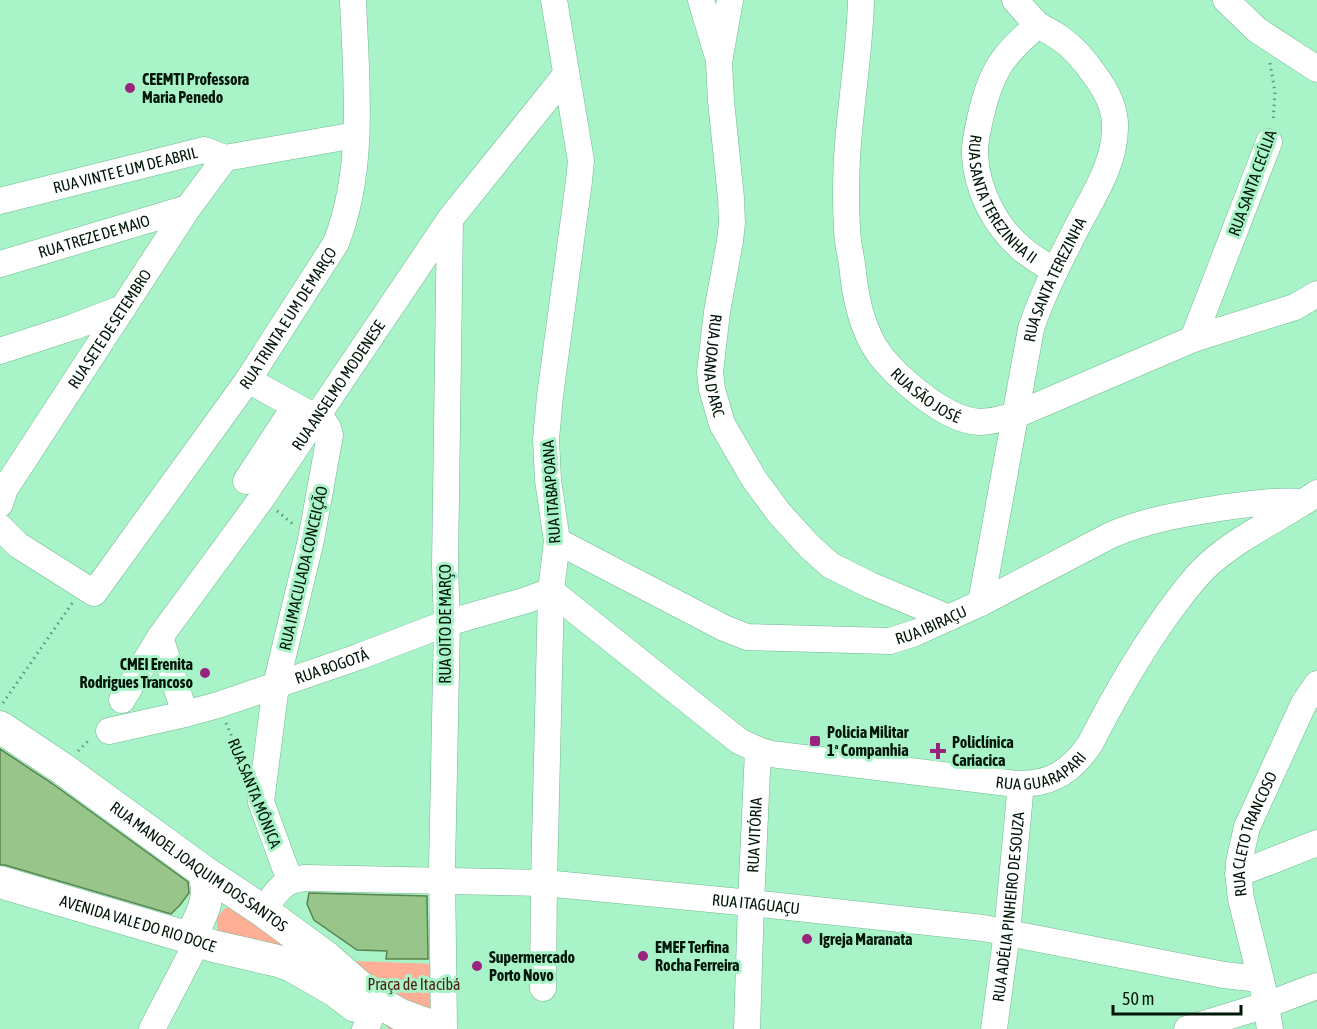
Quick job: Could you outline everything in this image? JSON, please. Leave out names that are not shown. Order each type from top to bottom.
[{"type":"main road","name":"RUA MANOEL JOAQUIM DOS SANTOS","points":[[0,727],[63,769],[327,958],[375,1000],[377,1022]]},
{"type":"main road","points":[[199,941],[208,883],[203,871]]},
{"type":"main road","name":"AVENIDA VALE DO RIO DOCE","points":[[0,882],[227,950],[278,961],[307,973],[377,1022]]},
{"type":"main road","points":[[199,941],[213,913],[224,904],[254,904]]},
{"type":"main road","points":[[377,1022],[442,1029]]},
{"type":"street","name":"RUA TRINTA E UM DE MARÇO","points":[[84,598],[248,380],[336,243],[345,222],[348,206],[356,135],[353,0]]},
{"type":"street","name":"RUA ITABAPOANA","points":[[543,988],[551,591],[557,542],[548,480],[546,439],[580,161],[554,0]]},
{"type":"street","points":[[701,0],[719,62]]},
{"type":"street","name":"RUA JOANA D'ARC","points":[[730,0],[719,62],[732,223],[717,312],[710,372],[714,399],[722,424],[754,479],[779,513],[808,546],[830,565],[851,577],[949,618]]},
{"type":"street","name":"RUA SÃO JOSÉ","points":[[861,0],[860,34],[848,134],[846,198],[847,230],[854,288],[861,314],[879,353],[910,386],[943,409],[956,416],[980,422],[996,421],[1016,415],[1193,339],[1295,307],[1317,294]]},
{"type":"street","name":"RUA SANTA TEREZINHA","points":[[981,603],[1031,329],[1055,271],[1105,173],[1114,145],[1116,126],[1107,94],[1081,57],[1060,38],[1038,25],[1015,0]]},
{"type":"street","points":[[1226,0],[1257,30],[1317,69]]},
{"type":"street","name":"RUA SANTA TEREZINHA II","points":[[1038,25],[1005,55],[994,74],[987,91],[974,154],[984,195],[999,223],[1019,247],[1055,271]]},
{"type":"street","name":"RUA ANSELMO MODENESE","points":[[122,700],[160,638],[262,498],[306,412],[450,219],[566,76]]},
{"type":"street","name":"RUA VINTE E UM DE ABRIL","points":[[0,201],[204,150],[225,158],[356,135]]},
{"type":"street","name":"RUA SANTA CECÍLIA","points":[[1193,339],[1269,142]]},
{"type":"street","name":"RUA SETE DE SETEMBRO","points":[[0,504],[5,489],[188,208],[225,158]]},
{"type":"street","name":"RUA TREZE DE MAIO","points":[[0,264],[188,208]]},
{"type":"street","name":"RUA OITO DE MARÇO","points":[[442,1029],[450,219]]},
{"type":"street","points":[[0,351],[123,308]]},
{"type":"street","points":[[246,480],[306,412],[248,380]]},
{"type":"street","name":"RUA IMACULADA CONCEIÇÃO","points":[[261,802],[276,685],[311,540],[330,435],[324,422],[306,412]]},
{"type":"street","name":"RUA IBIRAÇU","points":[[557,542],[705,616],[724,628],[747,637],[890,640],[915,633],[981,603],[1127,528],[1176,514],[1260,502],[1311,498]]},
{"type":"street","name":"RUA GUARAPARI","points":[[551,591],[739,741],[758,750],[777,755],[1022,784],[1040,783],[1066,771],[1083,754],[1142,651],[1181,596],[1209,564],[1249,535],[1311,498]]},
{"type":"street","points":[[0,527],[18,545],[84,598]]},
{"type":"street","name":"RUA BOGOTÁ","points":[[109,731],[218,705],[381,649],[447,623],[551,591]]},
{"type":"street","points":[[160,638],[186,714]]},
{"type":"street","name":"RUA CLETO TRANCOSO","points":[[1268,1017],[1241,899],[1240,850],[1248,827],[1307,722],[1304,703],[1317,684]]},
{"type":"street","name":"RUA VITÓRIA","points":[[747,1029],[758,750]]},
{"type":"street","name":"RUA ADÉLIA PINHEIRO DE SOUZA","points":[[994,1029],[1007,932],[1022,784]]},
{"type":"street","name":"RUA SANTA MÔNICA","points":[[261,802],[290,881]]},
{"type":"street","points":[[1239,874],[1317,843]]},
{"type":"street","name":"RUA ITAGUAÇU","points":[[290,881],[305,878],[544,883],[751,903],[1007,932],[1224,975],[1260,979]]},
{"type":"street","points":[[254,904],[290,881]]},
{"type":"street","points":[[152,1029],[191,954],[192,947],[199,941]]},
{"type":"street","points":[[1187,1029],[1268,1017],[1317,986]]},
{"type":"path","name":"RUA SANTA CECÍLIA","points":[[1257,30],[1273,77],[1275,108],[1269,142]]},
{"type":"path","points":[[277,511],[294,525]]},
{"type":"path","points":[[0,706],[84,598]]},
{"type":"path","name":"RUA SANTA MÔNICA","points":[[218,705],[247,770]]},
{"type":"green space","points":[[230,907],[413,1029],[389,1029],[364,1003],[220,934],[217,929],[217,918],[224,909]]},
{"type":"green space","name":"Praça de Itacibá","points":[[354,961],[436,964],[436,1008],[419,1016]]},
{"type":"building","points":[[0,749],[53,784],[188,882],[189,893],[180,905],[171,914],[0,865]]},
{"type":"building","points":[[309,893],[427,896],[428,959],[386,959],[387,951],[357,950],[314,920],[307,904]]},
{"type":"place","name":"CEEMTI Professora Maria Penedo","points":[[130,88]]},
{"type":"place","name":"CMEI Erenita Rodrigues Trancoso","points":[[205,673]]},
{"type":"place","name":"Policia Militar 1ª Companhia","points":[[815,741]]},
{"type":"place","name":"Policlínica Cariacica","points":[[938,751]]},
{"type":"place","name":"Igreja Maranata","points":[[807,939]]},
{"type":"place","name":"EMEF Terfina Rocha Ferreira","points":[[643,956]]},
{"type":"place","name":"Supermercado Porto Novo","points":[[477,966]]}]
